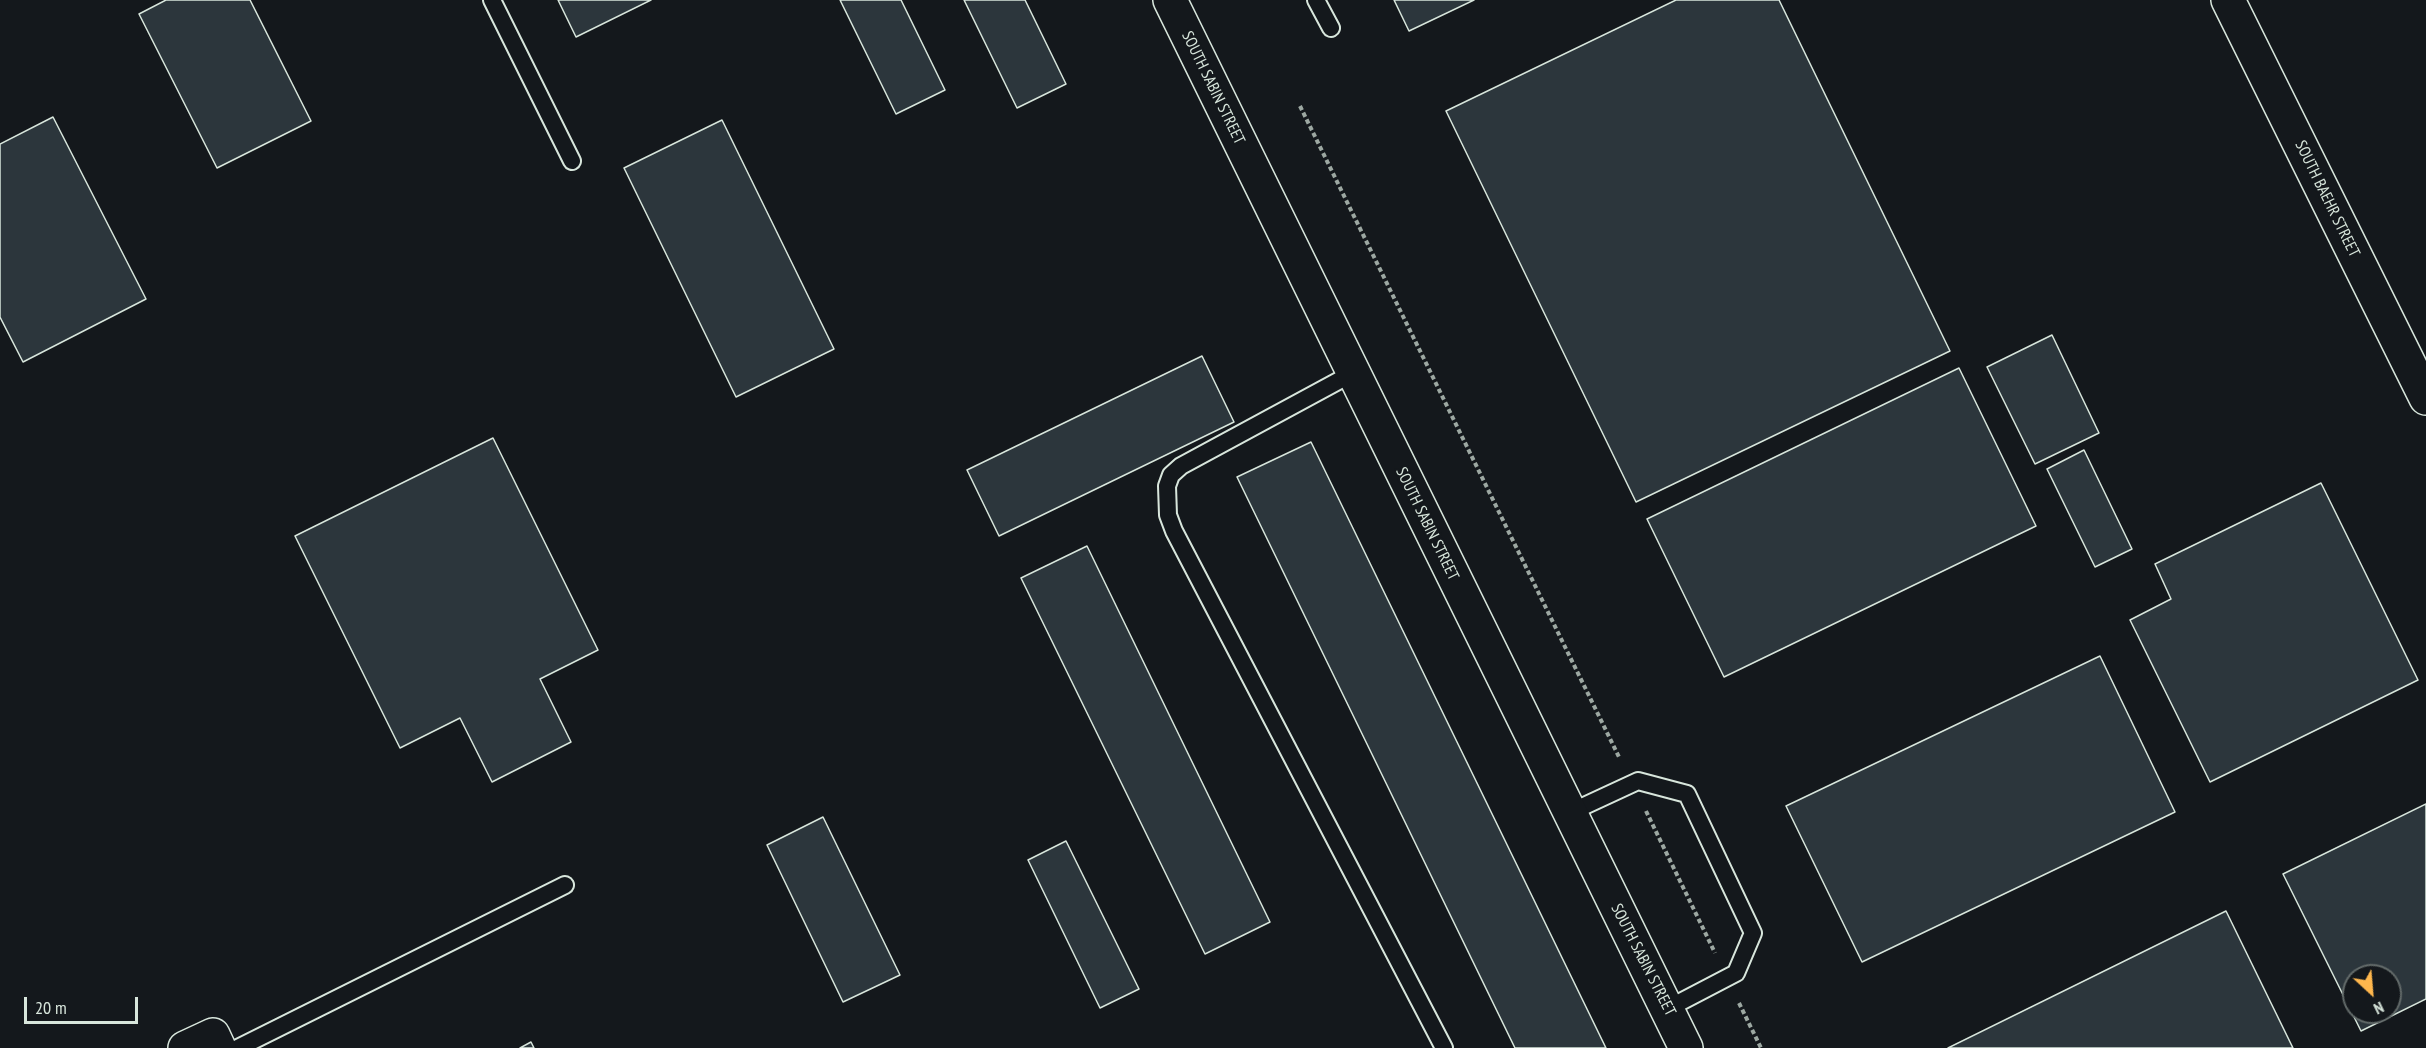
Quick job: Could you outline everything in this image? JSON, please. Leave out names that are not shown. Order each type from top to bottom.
[{"type":"street","name":"SOUTH SABIN STREET","points":[[1170,0],[1686,1048]]},
{"type":"street","name":"SOUTH BAEHR STREET","points":[[2228,0],[2426,398]]},
{"type":"lane","points":[[492,0],[572,161]]},
{"type":"lane","points":[[1316,0],[1330,28]]},
{"type":"lane","points":[[1353,373],[1181,466],[1171,475],[1167,486],[1168,515],[1444,1048]]},
{"type":"lane","points":[[1569,813],[1638,781],[1687,794],[1753,933],[1736,973],[1667,1009]]},
{"type":"lane","points":[[214,1045],[565,885]]},
{"type":"path","points":[[1300,106],[1761,1048]]},
{"type":"building","points":[[166,0],[250,0],[311,121],[217,168],[139,14]]},
{"type":"building","points":[[558,0],[651,0],[576,37]]},
{"type":"building","points":[[840,0],[901,0],[945,90],[896,114]]},
{"type":"building","points":[[964,0],[1025,0],[1066,84],[1017,108]]},
{"type":"building","points":[[1394,0],[1474,0],[1409,31]]},
{"type":"building","points":[[1676,0],[1779,0],[1950,351],[1636,502],[1446,111]]},
{"type":"building","points":[[53,117],[146,299],[23,362],[0,317],[0,144]]},
{"type":"building","points":[[722,120],[834,349],[736,397],[624,168]]},
{"type":"building","points":[[2052,335],[2099,433],[2035,464],[1987,367]]},
{"type":"building","points":[[1202,356],[1234,422],[999,536],[967,470]]},
{"type":"building","points":[[1959,368],[2036,526],[1724,677],[1647,519]]},
{"type":"building","points":[[493,438],[598,650],[540,679],[571,742],[492,782],[460,718],[400,748],[295,536]]},
{"type":"building","points":[[1311,442],[1606,1048],[1515,1048],[1237,477]]},
{"type":"building","points":[[2084,450],[2132,549],[2095,567],[2047,469]]},
{"type":"building","points":[[2321,483],[2418,680],[2210,782],[2130,620],[2171,599],[2155,564]]},
{"type":"building","points":[[1087,546],[1270,922],[1205,954],[1021,578]]},
{"type":"building","points":[[2100,656],[2175,812],[1862,962],[1786,806]]},
{"type":"building","points":[[2426,804],[2426,999],[2402,1011],[2402,964],[2342,964],[2342,993],[2283,874]]},
{"type":"building","points":[[823,817],[900,975],[843,1002],[767,845]]},
{"type":"building","points":[[1066,841],[1139,989],[1100,1008],[1028,860]]},
{"type":"building","points":[[2226,911],[2293,1048],[1948,1048]]},
{"type":"building","points":[[2358,1024],[2375,1024],[2361,1031]]},
{"type":"building","points":[[531,1042],[534,1048],[520,1048]]}]
